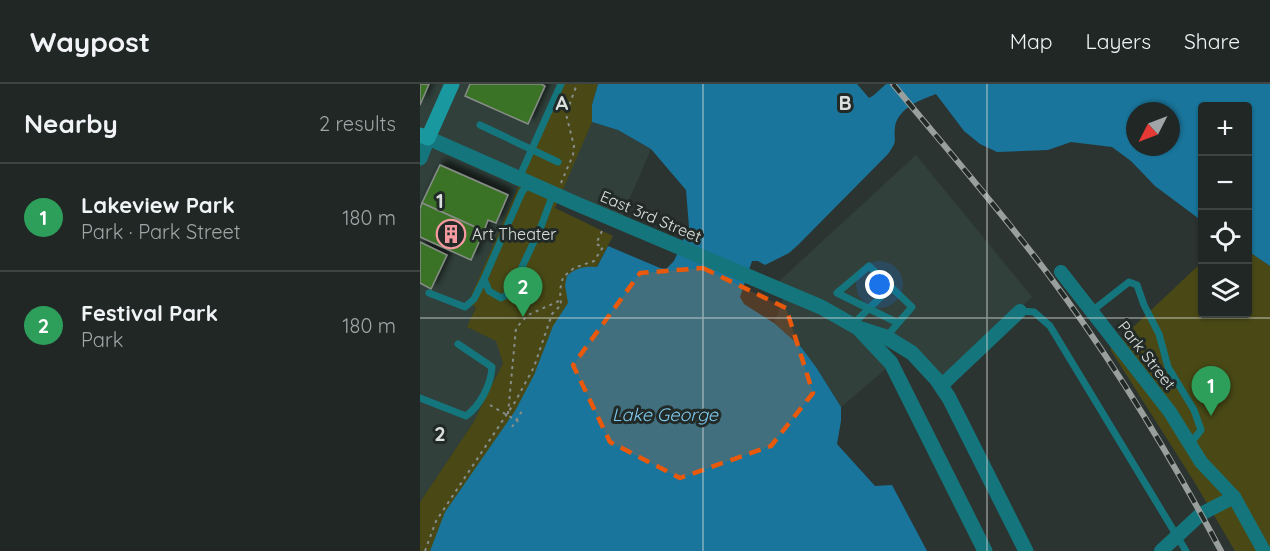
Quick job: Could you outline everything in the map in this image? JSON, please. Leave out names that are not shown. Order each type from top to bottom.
[{"type":"main road","points":[[424,136],[452,84]]},
{"type":"street","points":[[420,158],[424,136]]},
{"type":"street","name":"East 3rd Street","points":[[424,136],[821,307],[855,326],[886,337],[912,353],[942,385],[1026,551]]},
{"type":"street","name":"Park Street","points":[[1061,272],[1170,411],[1202,462],[1234,497],[1264,551]]},
{"type":"street","points":[[942,385],[1020,311]]},
{"type":"street","name":"East 3rd Street","points":[[855,326],[891,363],[985,551]]},
{"type":"street","points":[[1161,551],[1202,514],[1234,497]]},
{"type":"lane","points":[[429,293],[465,307],[474,299],[522,192],[531,151],[561,84]]},
{"type":"lane","points":[[480,125],[558,162]]},
{"type":"lane","points":[[484,279],[489,291],[501,297],[510,293],[555,194]]},
{"type":"lane","points":[[886,337],[912,307],[891,286],[869,267],[837,293],[898,323]]},
{"type":"lane","points":[[1092,311],[1129,282],[1137,285],[1144,305],[1159,334],[1168,367],[1194,410],[1201,430],[1190,444]]},
{"type":"lane","points":[[855,326],[867,308],[891,286]]},
{"type":"lane","points":[[1020,311],[1034,312],[1050,326],[1186,551]]},
{"type":"lane","points":[[420,398],[466,416],[475,410],[491,377],[492,368],[458,344]]},
{"type":"path","points":[[555,194],[573,155],[574,146],[566,114],[577,84]]},
{"type":"path","points":[[425,551],[436,521],[508,414],[534,367],[552,314],[561,305],[560,290],[563,277],[574,268],[594,261],[603,247],[596,244],[601,231],[609,234]]},
{"type":"path","points":[[508,414],[516,328],[528,315],[560,301]]},
{"type":"path","points":[[480,401],[521,423]]},
{"type":"path","points":[[512,427],[522,411]]},
{"type":"highlighted area","points":[[703,268],[786,308],[813,393],[771,446],[680,478],[610,442],[573,365],[640,273]]},
{"type":"shaded area","points":[[420,84],[450,84],[420,154]]},
{"type":"shaded area","points":[[454,84],[563,84],[522,177],[431,137]]},
{"type":"shaded area","points":[[563,84],[598,84],[592,105],[592,122],[555,208],[613,236],[447,551],[420,551],[420,502],[473,423],[503,363],[496,341],[467,327],[476,307],[468,303]]},
{"type":"shaded area","points":[[592,122],[618,130],[651,149],[620,221],[560,194]]},
{"type":"shaded area","points":[[429,141],[520,181],[468,327],[497,341],[503,363],[473,423],[420,502],[420,162]]},
{"type":"shaded area","points":[[916,155],[1032,297],[941,382],[933,371],[775,285]]},
{"type":"shaded area","points":[[1252,254],[1270,266],[1270,551],[1235,551],[1110,349],[1198,266],[1198,318],[1252,318]]},
{"type":"shaded area","points":[[785,294],[857,330],[890,365],[841,407],[801,347],[774,323]]},
{"type":"water","name":"Lake George","points":[[598,84],[857,84],[869,98],[886,84],[1270,84],[1270,266],[1252,254],[1252,102],[1198,102],[1198,218],[1155,186],[1131,161],[1112,147],[1071,142],[1048,150],[997,152],[980,144],[964,131],[936,94],[911,106],[900,115],[895,127],[895,143],[888,154],[798,245],[789,253],[765,265],[752,261],[740,297],[744,304],[774,323],[801,347],[816,367],[841,407],[837,444],[875,486],[892,485],[927,551],[430,551],[445,512],[515,411],[534,375],[553,326],[568,303],[565,285],[567,276],[581,268],[597,267],[608,246],[666,269],[674,261],[689,227],[686,190],[651,149],[618,130],[592,122],[592,105]]},
{"type":"building","points":[[420,84],[429,84],[420,105]]},
{"type":"building","points":[[470,84],[541,84],[545,86],[528,124],[465,96]]},
{"type":"building","points":[[440,165],[508,195],[496,223],[488,220],[484,231],[422,203]]},
{"type":"building","name":"Art Theater","points":[[422,203],[484,231],[471,260],[420,237]]},
{"type":"building","points":[[420,242],[447,255],[431,289],[420,283]]},
{"type":"railway","points":[[893,84],[1010,226],[1072,307],[1140,409],[1221,551]]},
{"type":"place","name":"Art Theater","points":[[451,234]]},
{"type":"place","name":"Festival Park","points":[[523,317]]},
{"type":"place","name":"Lakeview Park","points":[[1211,416]]}]
